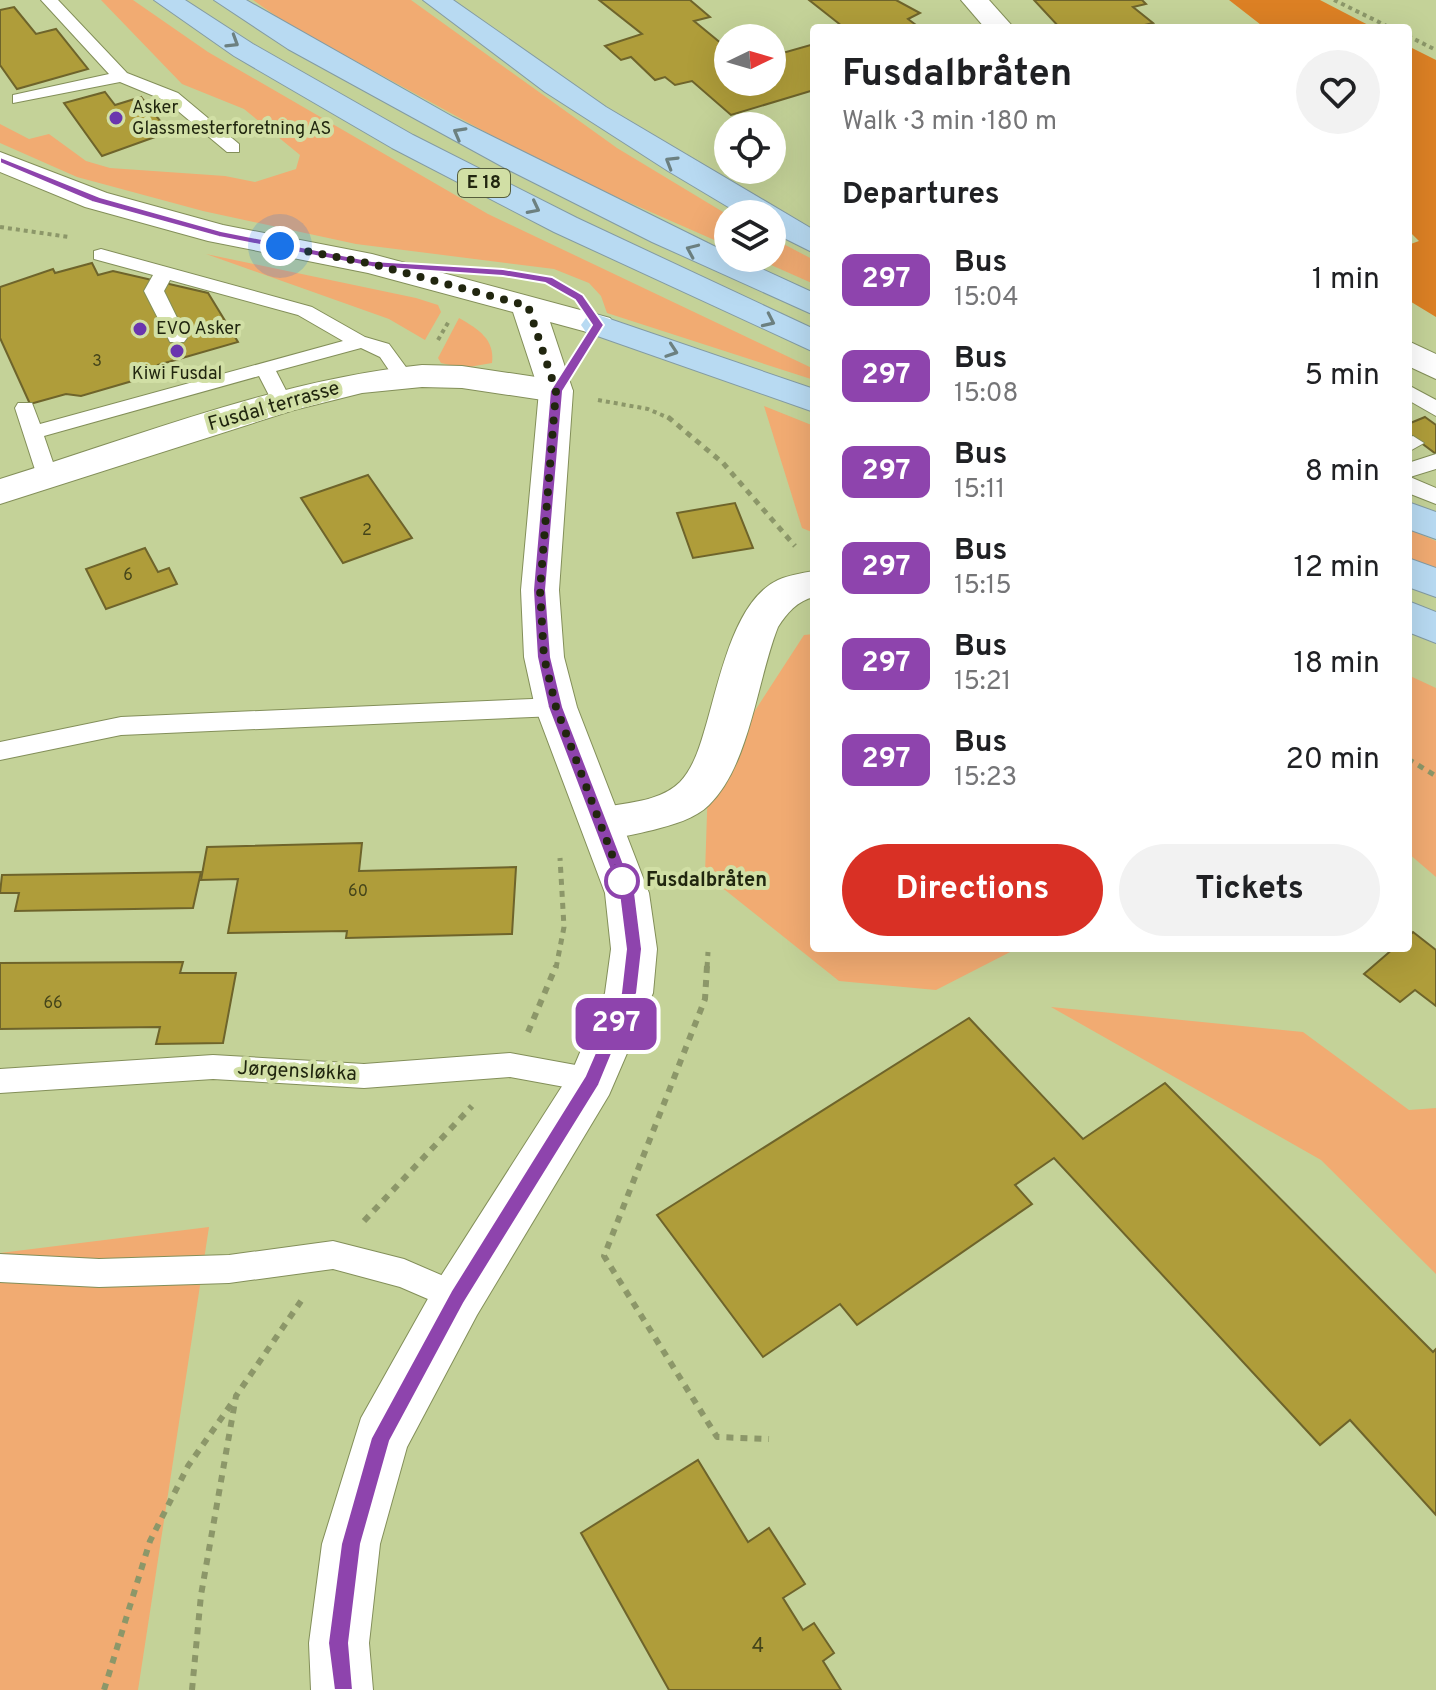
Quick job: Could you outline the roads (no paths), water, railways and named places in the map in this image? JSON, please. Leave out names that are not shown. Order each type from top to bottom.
[{"type":"highway","name":"E 18","points":[[167,0],[276,69],[434,157],[607,245],[810,340]]},
{"type":"highway","name":"E 18","points":[[227,0],[315,54],[474,142],[647,230],[810,303]]},
{"type":"highway","points":[[436,0],[575,101],[738,200]]},
{"type":"highway","points":[[598,325],[810,400]]},
{"type":"highway","points":[[1419,491],[1436,527]]},
{"type":"highway","points":[[1412,573],[1436,584]]},
{"type":"highway","points":[[1412,617],[1436,629]]},
{"type":"highway","points":[[1412,650],[1436,660]]},
{"type":"street","points":[[974,0],[996,24]]},
{"type":"street","points":[[0,161],[110,204],[219,234],[372,264],[598,325]]},
{"type":"street","points":[[372,264],[503,272],[548,280],[579,297],[598,325]]},
{"type":"street","points":[[342,1690],[339,1643],[351,1544],[381,1438],[458,1297],[592,1080],[629,993],[634,949],[627,893],[556,707],[544,657],[540,590],[556,391],[528,306]]},
{"type":"street","points":[[556,391],[598,325]]},
{"type":"street","points":[[1412,354],[1436,369]]},
{"type":"street","name":"Fusdal terrasse","points":[[0,492],[282,402],[362,382],[462,377],[556,391]]},
{"type":"street","points":[[602,823],[658,812],[694,794],[712,768],[766,611],[809,570]]},
{"type":"lane","points":[[49,0],[121,77],[172,97],[233,148]]},
{"type":"lane","points":[[19,99],[121,77]]},
{"type":"lane","points":[[101,255],[305,311],[360,342]]},
{"type":"lane","points":[[163,274],[154,291],[177,338]]},
{"type":"lane","points":[[31,433],[360,342],[374,342],[386,350],[404,378]]},
{"type":"lane","points":[[264,367],[282,402]]},
{"type":"lane","points":[[1412,394],[1436,410]]},
{"type":"lane","points":[[25,408],[47,477]]},
{"type":"lane","points":[[1419,491],[1436,461]]},
{"type":"lane","points":[[0,751],[121,726],[556,707]]},
{"type":"lane","name":"Jørgensløkka","points":[[0,1081],[213,1067],[364,1076],[510,1065],[592,1080]]},
{"type":"lane","points":[[0,1268],[99,1273],[229,1269],[333,1255],[404,1273],[458,1297]]},
{"type":"place","name":"Asker Glassmesterforetning AS","points":[[116,118]]},
{"type":"place","name":"EVO Asker","points":[[140,329]]},
{"type":"place","name":"Kiwi Fusdal","points":[[177,351]]},
{"type":"place","name":"Fusdalbråten","points":[[622,881]]}]
